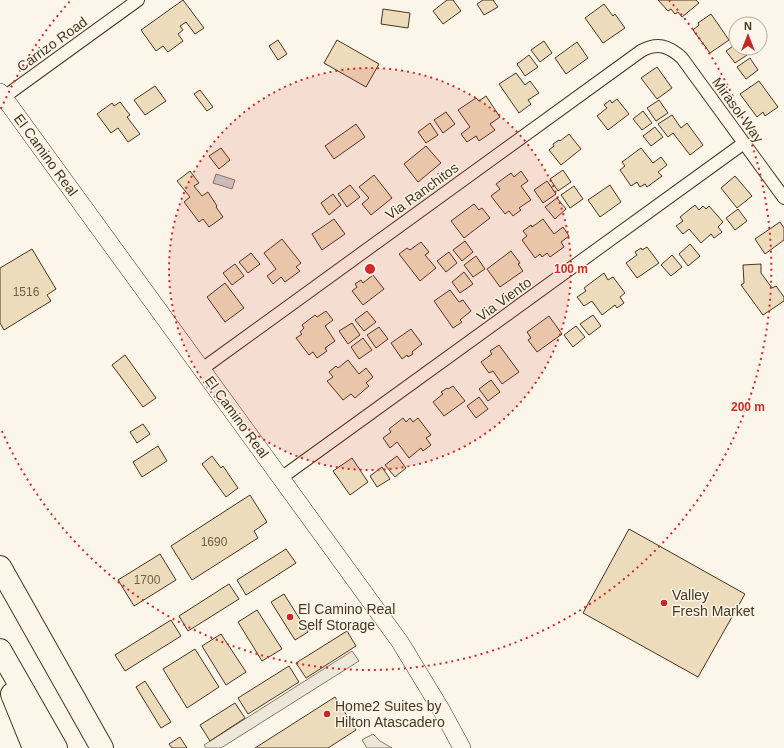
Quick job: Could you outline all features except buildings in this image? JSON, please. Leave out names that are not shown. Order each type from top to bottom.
[{"type":"highway","points":[[0,567],[101,745]]},
{"type":"highway","points":[[0,650],[56,748]]},
{"type":"highway","points":[[0,665],[34,748]]},
{"type":"main road","name":"El Camino Real","points":[[2,95],[400,642],[442,711],[462,748]]},
{"type":"street","name":"Carrizo Road","points":[[2,95],[138,0]]},
{"type":"street","name":"Via Ranchitos","points":[[202,369],[641,51],[652,46],[663,46]]},
{"type":"street","name":"Mirasol Way","points":[[663,46],[674,50],[682,58],[784,198]]},
{"type":"street","name":"Via Viento","points":[[281,478],[744,143]]},
{"type":"shaded area","points":[[216,174],[235,180],[232,189],[213,183]]},
{"type":"shaded area","points":[[352,651],[359,661],[221,748],[206,748],[204,745]]},
{"type":"shaded area","points":[[373,734],[380,741],[392,748],[367,748],[362,740]]},
{"type":"place","name":"Valley Fresh Market","points":[[664,603]]},
{"type":"place","name":"El Camino Real Self Storage","points":[[290,617]]},
{"type":"place","name":"Home2 Suites by Hilton Atascadero","points":[[327,714]]}]
